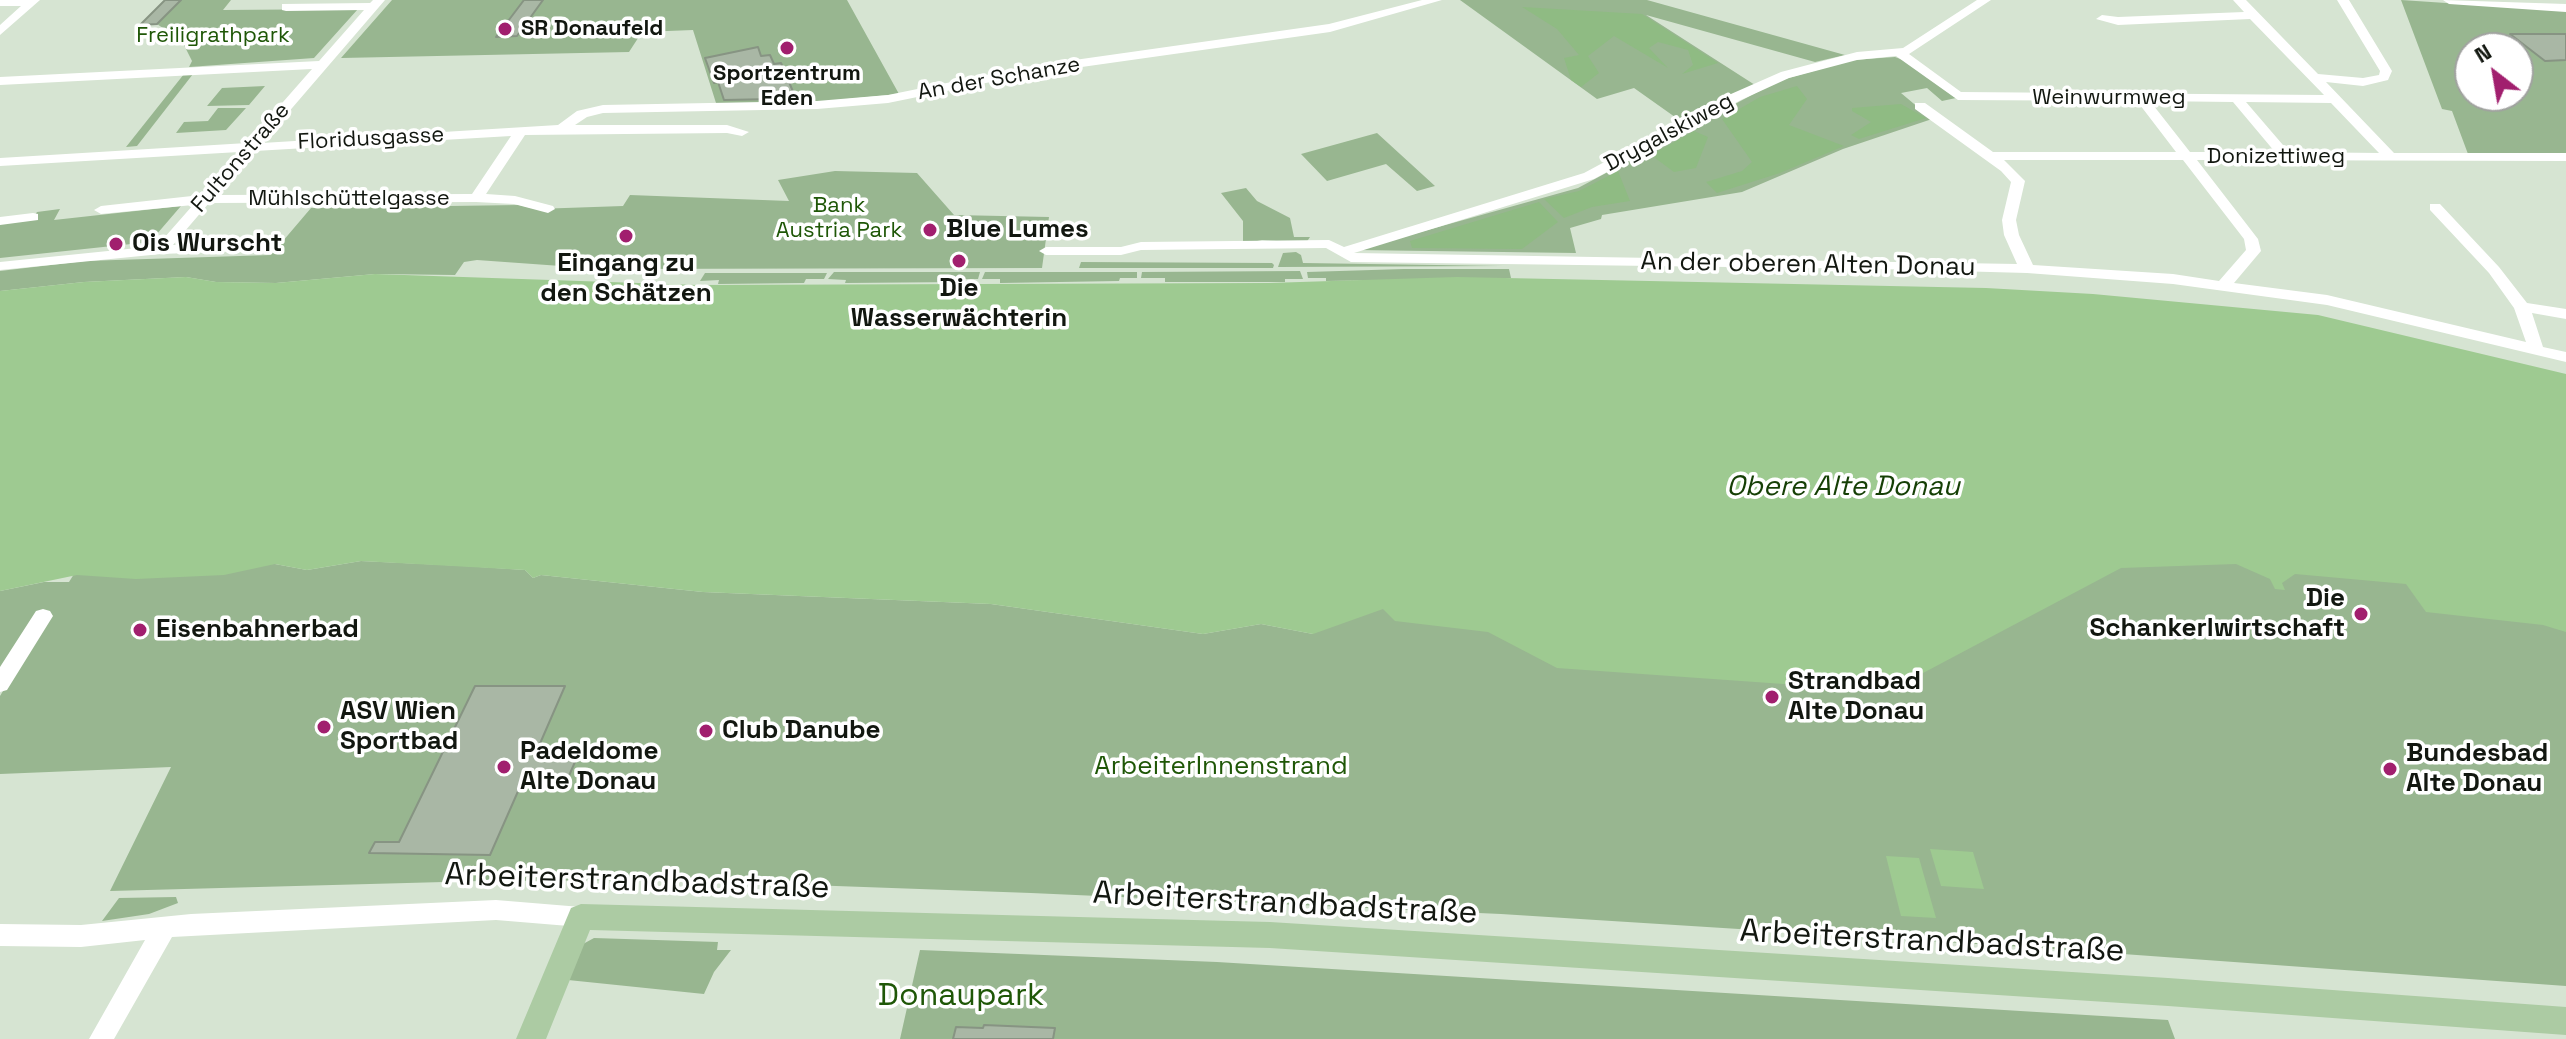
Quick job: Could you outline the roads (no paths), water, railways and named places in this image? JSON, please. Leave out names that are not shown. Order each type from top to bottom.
[{"type":"main road","name":"Arbeiterstrandbadstraße","points":[[581,917],[1270,935],[2168,992],[2566,1021]]},
{"type":"main road","points":[[531,1039],[581,917]]},
{"type":"street","name":"An der Schanze","points":[[561,129],[582,114],[603,109],[817,105],[888,99],[1025,71],[1330,28],[1436,0]]},
{"type":"street","name":"Drygalskiweg","points":[[1343,253],[1356,246],[1589,176],[1744,93],[1785,75],[1857,56],[1900,53],[1985,0]]},
{"type":"street","points":[[2239,0],[2392,158]]},
{"type":"street","points":[[2311,77],[2363,82],[2384,77],[2386,71],[2343,0]]},
{"type":"street","points":[[2449,0],[2566,8]]},
{"type":"street","points":[[2,2],[33,1]]},
{"type":"street","points":[[0,31],[33,1]]},
{"type":"street","points":[[286,7],[377,3]]},
{"type":"street","name":"Fultonstraße","points":[[161,250],[377,3]]},
{"type":"street","points":[[2102,19],[2118,21],[2254,15]]},
{"type":"street","name":"Weinwurmweg","points":[[1900,53],[1958,96],[2332,99]]},
{"type":"street","points":[[0,81],[320,65]]},
{"type":"street","points":[[2141,98],[2251,239],[2254,251],[2224,284]]},
{"type":"street","points":[[2236,98],[2286,157]]},
{"type":"street","points":[[1920,106],[2006,168],[2018,181],[2018,196],[2010,215],[2010,231],[2027,269]]},
{"type":"street","name":"Floridusgasse","points":[[0,162],[561,129],[727,129],[742,132]]},
{"type":"street","points":[[476,198],[521,131]]},
{"type":"street","name":"Donizettiweg","points":[[1987,156],[2566,157]]},
{"type":"street","name":"Mühlschüttelgasse","points":[[101,210],[205,199],[476,198],[515,200],[548,209]]},
{"type":"street","points":[[2435,207],[2494,270],[2522,307],[2536,348]]},
{"type":"street","points":[[0,221],[33,217]]},
{"type":"street","name":"An der oberen Alten Donau","points":[[1046,251],[1121,251],[1141,246],[1329,244],[1351,258],[2027,269],[2224,284],[2379,310],[2566,357]]},
{"type":"street","points":[[0,266],[161,250],[264,247]]},
{"type":"street","points":[[2522,307],[2566,314]]},
{"type":"street","points":[[0,684],[43,616]]},
{"type":"street","name":"Arbeiterstrandbadstraße","points":[[0,935],[81,936],[165,927],[483,910],[581,917]]},
{"type":"street","points":[[101,1039],[165,927]]},
{"type":"water","name":"Obere Alte Donau","points":[[375,274],[697,285],[1269,283],[1457,277],[1986,288],[2093,294],[2318,315],[2566,374],[2566,632],[2543,625],[2426,612],[2406,584],[2295,574],[2282,583],[2285,590],[2275,589],[2270,579],[2236,564],[2121,568],[1908,681],[1897,692],[1557,668],[1488,632],[1395,621],[1383,609],[1313,634],[1261,624],[1203,634],[991,604],[703,592],[541,575],[533,578],[525,570],[361,561],[307,570],[275,564],[224,575],[136,579],[77,575],[0,591],[0,291],[84,282],[186,277],[216,282],[276,283]]},
{"type":"water","points":[[1930,849],[1973,852],[1984,889],[1941,886]]},
{"type":"water","points":[[1886,856],[1919,858],[1936,918],[1901,916]]},
{"type":"place","name":"SR Donaufeld","points":[[505,29]]},
{"type":"place","name":"Sportzentrum Eden","points":[[787,48]]},
{"type":"place","name":"Blue Lumes","points":[[930,230]]},
{"type":"place","name":"Eingang zu den Schätzen","points":[[626,236]]},
{"type":"place","name":"Ois Wurscht","points":[[116,244]]},
{"type":"place","name":"Die Wasserwächterin","points":[[959,261]]},
{"type":"place","name":"Die Schankerlwirtschaft","points":[[2361,614]]},
{"type":"place","name":"Eisenbahnerbad","points":[[140,630]]},
{"type":"place","name":"Strandbad Alte Donau","points":[[1772,697]]},
{"type":"place","name":"ASV Wien Sportbad","points":[[324,727]]},
{"type":"place","name":"Club Danube","points":[[706,731]]},
{"type":"place","name":"Padeldome Alte Donau","points":[[504,767]]},
{"type":"place","name":"Bundesbad Alte Donau","points":[[2390,769]]},
{"type":"park label","name":"Freiligrathpark","points":[[213,36]]},
{"type":"park label","name":"Bank Austria Park","points":[[839,218]]},
{"type":"park label","name":"ArbeiterInnenstrand","points":[[1221,767]]},
{"type":"park label","name":"Donaupark","points":[[961,996]]}]
